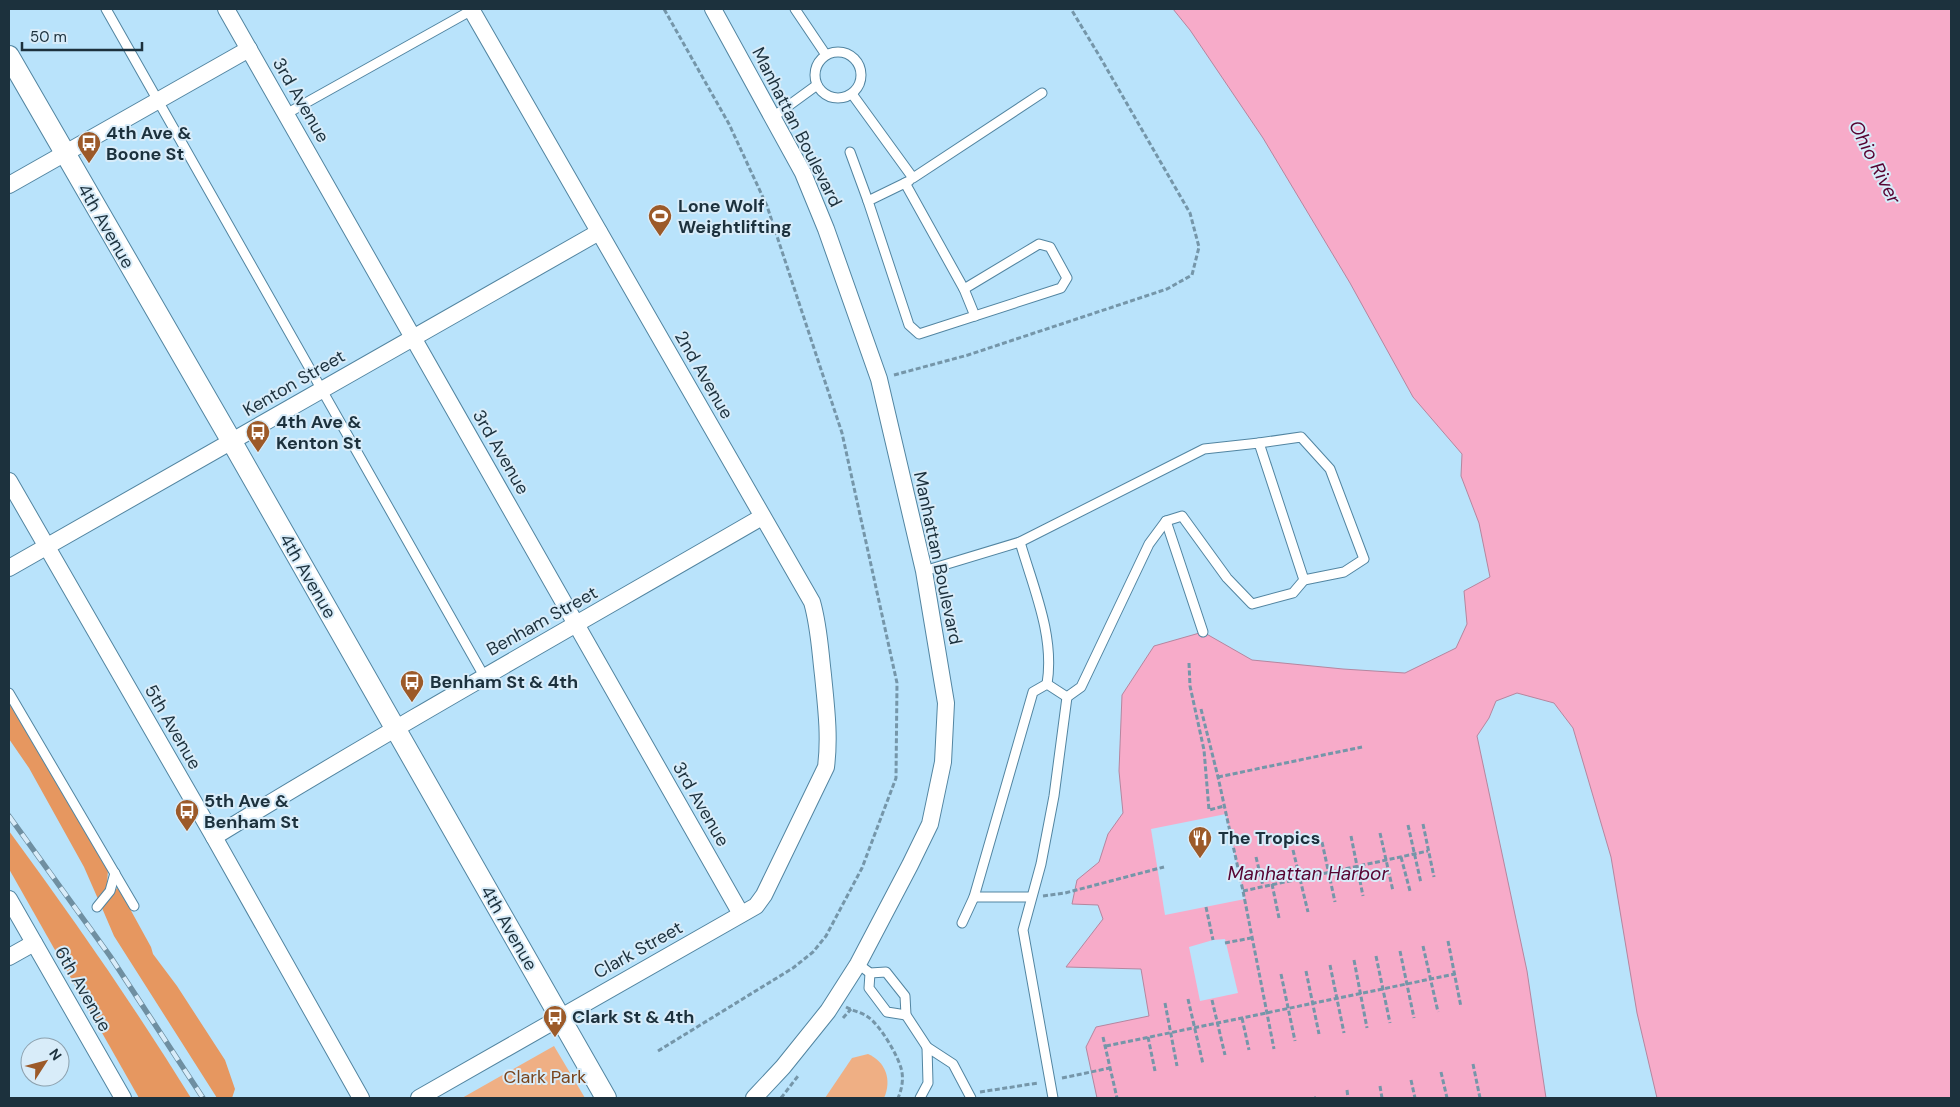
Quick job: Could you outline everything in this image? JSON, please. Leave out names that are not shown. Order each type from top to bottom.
[{"type":"street","name":"3rd Avenue","points":[[226,9],[741,914]]},
{"type":"street","name":"Manhattan Boulevard","points":[[713,9],[803,173],[826,229],[879,379],[924,572],[946,703],[944,762],[930,824],[864,969],[835,1001],[783,1067],[754,1098]]},
{"type":"street","name":"2nd Avenue","points":[[472,10],[812,602],[817,621],[828,728],[826,767],[819,781]]},
{"type":"street","points":[[9,185],[249,49]]},
{"type":"street","name":"4th Avenue","points":[[9,56],[232,442],[606,1098]]},
{"type":"street","name":"Kenton Street","points":[[9,568],[599,232]]},
{"type":"street","name":"5th Avenue","points":[[9,481],[214,837],[361,1098]]},
{"type":"street","name":"Benham Street","points":[[214,837],[316,774],[396,730],[484,676],[762,517]]},
{"type":"street","name":"Clark Street","points":[[419,1098],[756,906],[764,895],[819,781]]},
{"type":"street","name":"6th Avenue","points":[[9,899],[123,1098]]},
{"type":"street","points":[[9,957],[34,943]]},
{"type":"lane","points":[[106,9],[484,676]]},
{"type":"lane","points":[[795,9],[826,55]]},
{"type":"lane","points":[[286,114],[472,10]]},
{"type":"lane","points":[[842,52],[855,59],[860,66],[861,81],[852,94],[833,98],[821,91],[815,79],[817,65],[826,55],[842,52]]},
{"type":"lane","points":[[773,117],[818,85]]},
{"type":"lane","points":[[868,201],[914,178],[1042,93]]},
{"type":"lane","points":[[852,94],[914,178]]},
{"type":"lane","points":[[850,152],[909,325],[919,334],[1061,288],[1067,278],[1050,247],[1039,244],[964,289]]},
{"type":"lane","points":[[905,183],[964,289],[975,316]]},
{"type":"lane","points":[[924,572],[1020,542],[1204,450],[1301,437],[1330,469],[1364,559],[1344,572],[1304,580],[1293,593],[1252,604],[1227,578],[1182,516],[1166,521],[1149,544],[1081,687],[1067,697],[1054,796],[1041,864],[1023,930],[1024,945],[1053,1098]]},
{"type":"lane","points":[[1259,443],[1304,580]]},
{"type":"lane","points":[[1166,521],[1203,632]]},
{"type":"lane","points":[[1020,542],[1046,632],[1050,666],[1047,684]]},
{"type":"lane","points":[[1047,684],[1067,697]]},
{"type":"lane","points":[[962,923],[974,897],[1033,692],[1047,684]]},
{"type":"lane","points":[[9,693],[134,906]]},
{"type":"lane","points":[[97,907],[110,892],[115,873]]},
{"type":"lane","points":[[974,897],[1031,897]]},
{"type":"lane","points":[[906,1015],[887,1012],[869,988],[864,969],[886,972],[905,996],[906,1015],[927,1047],[953,1064],[970,1096]]},
{"type":"lane","points":[[920,1098],[928,1083],[927,1047]]},
{"type":"path","points":[[658,1051],[793,968],[813,952],[826,936],[862,868],[896,778],[897,702],[897,683],[842,433],[767,206],[729,124],[664,9]]},
{"type":"path","points":[[879,379],[968,355],[1167,289],[1192,275],[1199,247],[1190,213],[1071,9]]},
{"type":"path","points":[[1189,663],[1190,686],[1204,750],[1209,810],[1224,806]]},
{"type":"path","points":[[1201,709],[1243,891],[1274,1049]]},
{"type":"path","points":[[1218,777],[1362,747]]},
{"type":"path","points":[[1423,824],[1434,877]]},
{"type":"path","points":[[1408,825],[1421,883]]},
{"type":"path","points":[[1380,833],[1393,891]]},
{"type":"path","points":[[1350,836],[1363,896]]},
{"type":"path","points":[[1322,842],[1335,902]]},
{"type":"path","points":[[1293,850],[1308,912]]},
{"type":"path","points":[[1243,891],[1428,851]]},
{"type":"path","points":[[1256,857],[1262,886]]},
{"type":"path","points":[[1401,857],[1410,891]]},
{"type":"path","points":[[1031,897],[1065,893],[1164,867]]},
{"type":"path","points":[[1272,884],[1279,918]]},
{"type":"path","points":[[1206,907],[1213,940]]},
{"type":"path","points":[[1226,942],[1251,938]]},
{"type":"path","points":[[1448,941],[1461,1007]]},
{"type":"path","points":[[1423,946],[1438,1012]]},
{"type":"path","points":[[1400,951],[1414,1018]]},
{"type":"path","points":[[1376,956],[1390,1023]]},
{"type":"path","points":[[1354,960],[1367,1028]]},
{"type":"path","points":[[1330,965],[1344,1033]]},
{"type":"path","points":[[1306,970],[1320,1034]]},
{"type":"path","points":[[1281,974],[1295,1041]]},
{"type":"path","points":[[1106,1046],[1455,974]]},
{"type":"path","points":[[1188,999],[1203,1064]]},
{"type":"path","points":[[1212,1000],[1226,1055]]},
{"type":"path","points":[[835,1001],[867,1016],[889,1043],[901,1069],[902,1084],[898,1098]]},
{"type":"path","points":[[1165,1003],[1178,1066]]},
{"type":"path","points":[[1242,1018],[1249,1050]]},
{"type":"path","points":[[1103,1037],[1117,1098]]},
{"type":"path","points":[[1148,1037],[1155,1070]]},
{"type":"path","points":[[1473,1064],[1480,1098]]},
{"type":"path","points":[[970,1096],[1110,1068]]},
{"type":"path","points":[[1441,1072],[1447,1098]]},
{"type":"path","points":[[1411,1080],[1415,1098]]},
{"type":"path","points":[[1380,1086],[1382,1098]]},
{"type":"path","points":[[1346,1090],[1348,1098]]},
{"type":"green space","name":"Clark Park","points":[[554,1046],[585,1098],[462,1098]]},
{"type":"green space","points":[[868,1054],[879,1062],[886,1072],[887,1085],[884,1098],[825,1098],[852,1058]]},
{"type":"shaded area","points":[[9,700],[108,869],[107,887],[98,899],[84,867],[29,768],[9,739]]},
{"type":"shaded area","points":[[9,831],[103,963],[191,1098],[139,1098],[9,869]]},
{"type":"shaded area","points":[[118,887],[153,954],[177,986],[225,1060],[235,1089],[232,1098],[217,1098],[114,936],[102,908]]},
{"type":"water","points":[[1173,9],[1951,9],[1951,1098],[1657,1098],[1637,1013],[1611,857],[1573,728],[1554,703],[1517,693],[1496,701],[1489,718],[1477,736],[1527,971],[1546,1098],[1097,1098],[1086,1047],[1096,1027],[1149,1016],[1141,969],[1066,967],[1103,919],[1098,905],[1072,904],[1077,880],[1099,862],[1108,834],[1123,813],[1119,771],[1122,695],[1154,646],[1203,632],[1252,660],[1405,673],[1456,648],[1467,624],[1464,591],[1490,577],[1479,523],[1461,476],[1462,454],[1413,397],[1350,283],[1263,138],[1190,30]]},
{"type":"pier","name":"The Tropics","points":[[1226,814],[1245,899],[1165,915],[1151,829]]},
{"type":"pier","points":[[1225,939],[1238,993],[1200,1001],[1189,947],[1213,940]]},
{"type":"railway","points":[[9,816],[110,956],[203,1098]]},
{"type":"place","name":"4th Ave & Boone St","points":[[89,164]]},
{"type":"place","name":"Lone Wolf Weightlifting","points":[[660,237]]},
{"type":"place","name":"4th Ave & Kenton St","points":[[258,453]]},
{"type":"place","name":"Benham St & 4th","points":[[412,703]]},
{"type":"place","name":"5th Ave & Benham St","points":[[187,832]]},
{"type":"place","name":"The Tropics","points":[[1200,859]]},
{"type":"place","name":"Clark St & 4th","points":[[555,1038]]},
{"type":"water label","name":"Ohio River","points":[[1875,162]]},
{"type":"water label","name":"Manhattan Harbor","points":[[1308,873]]}]
